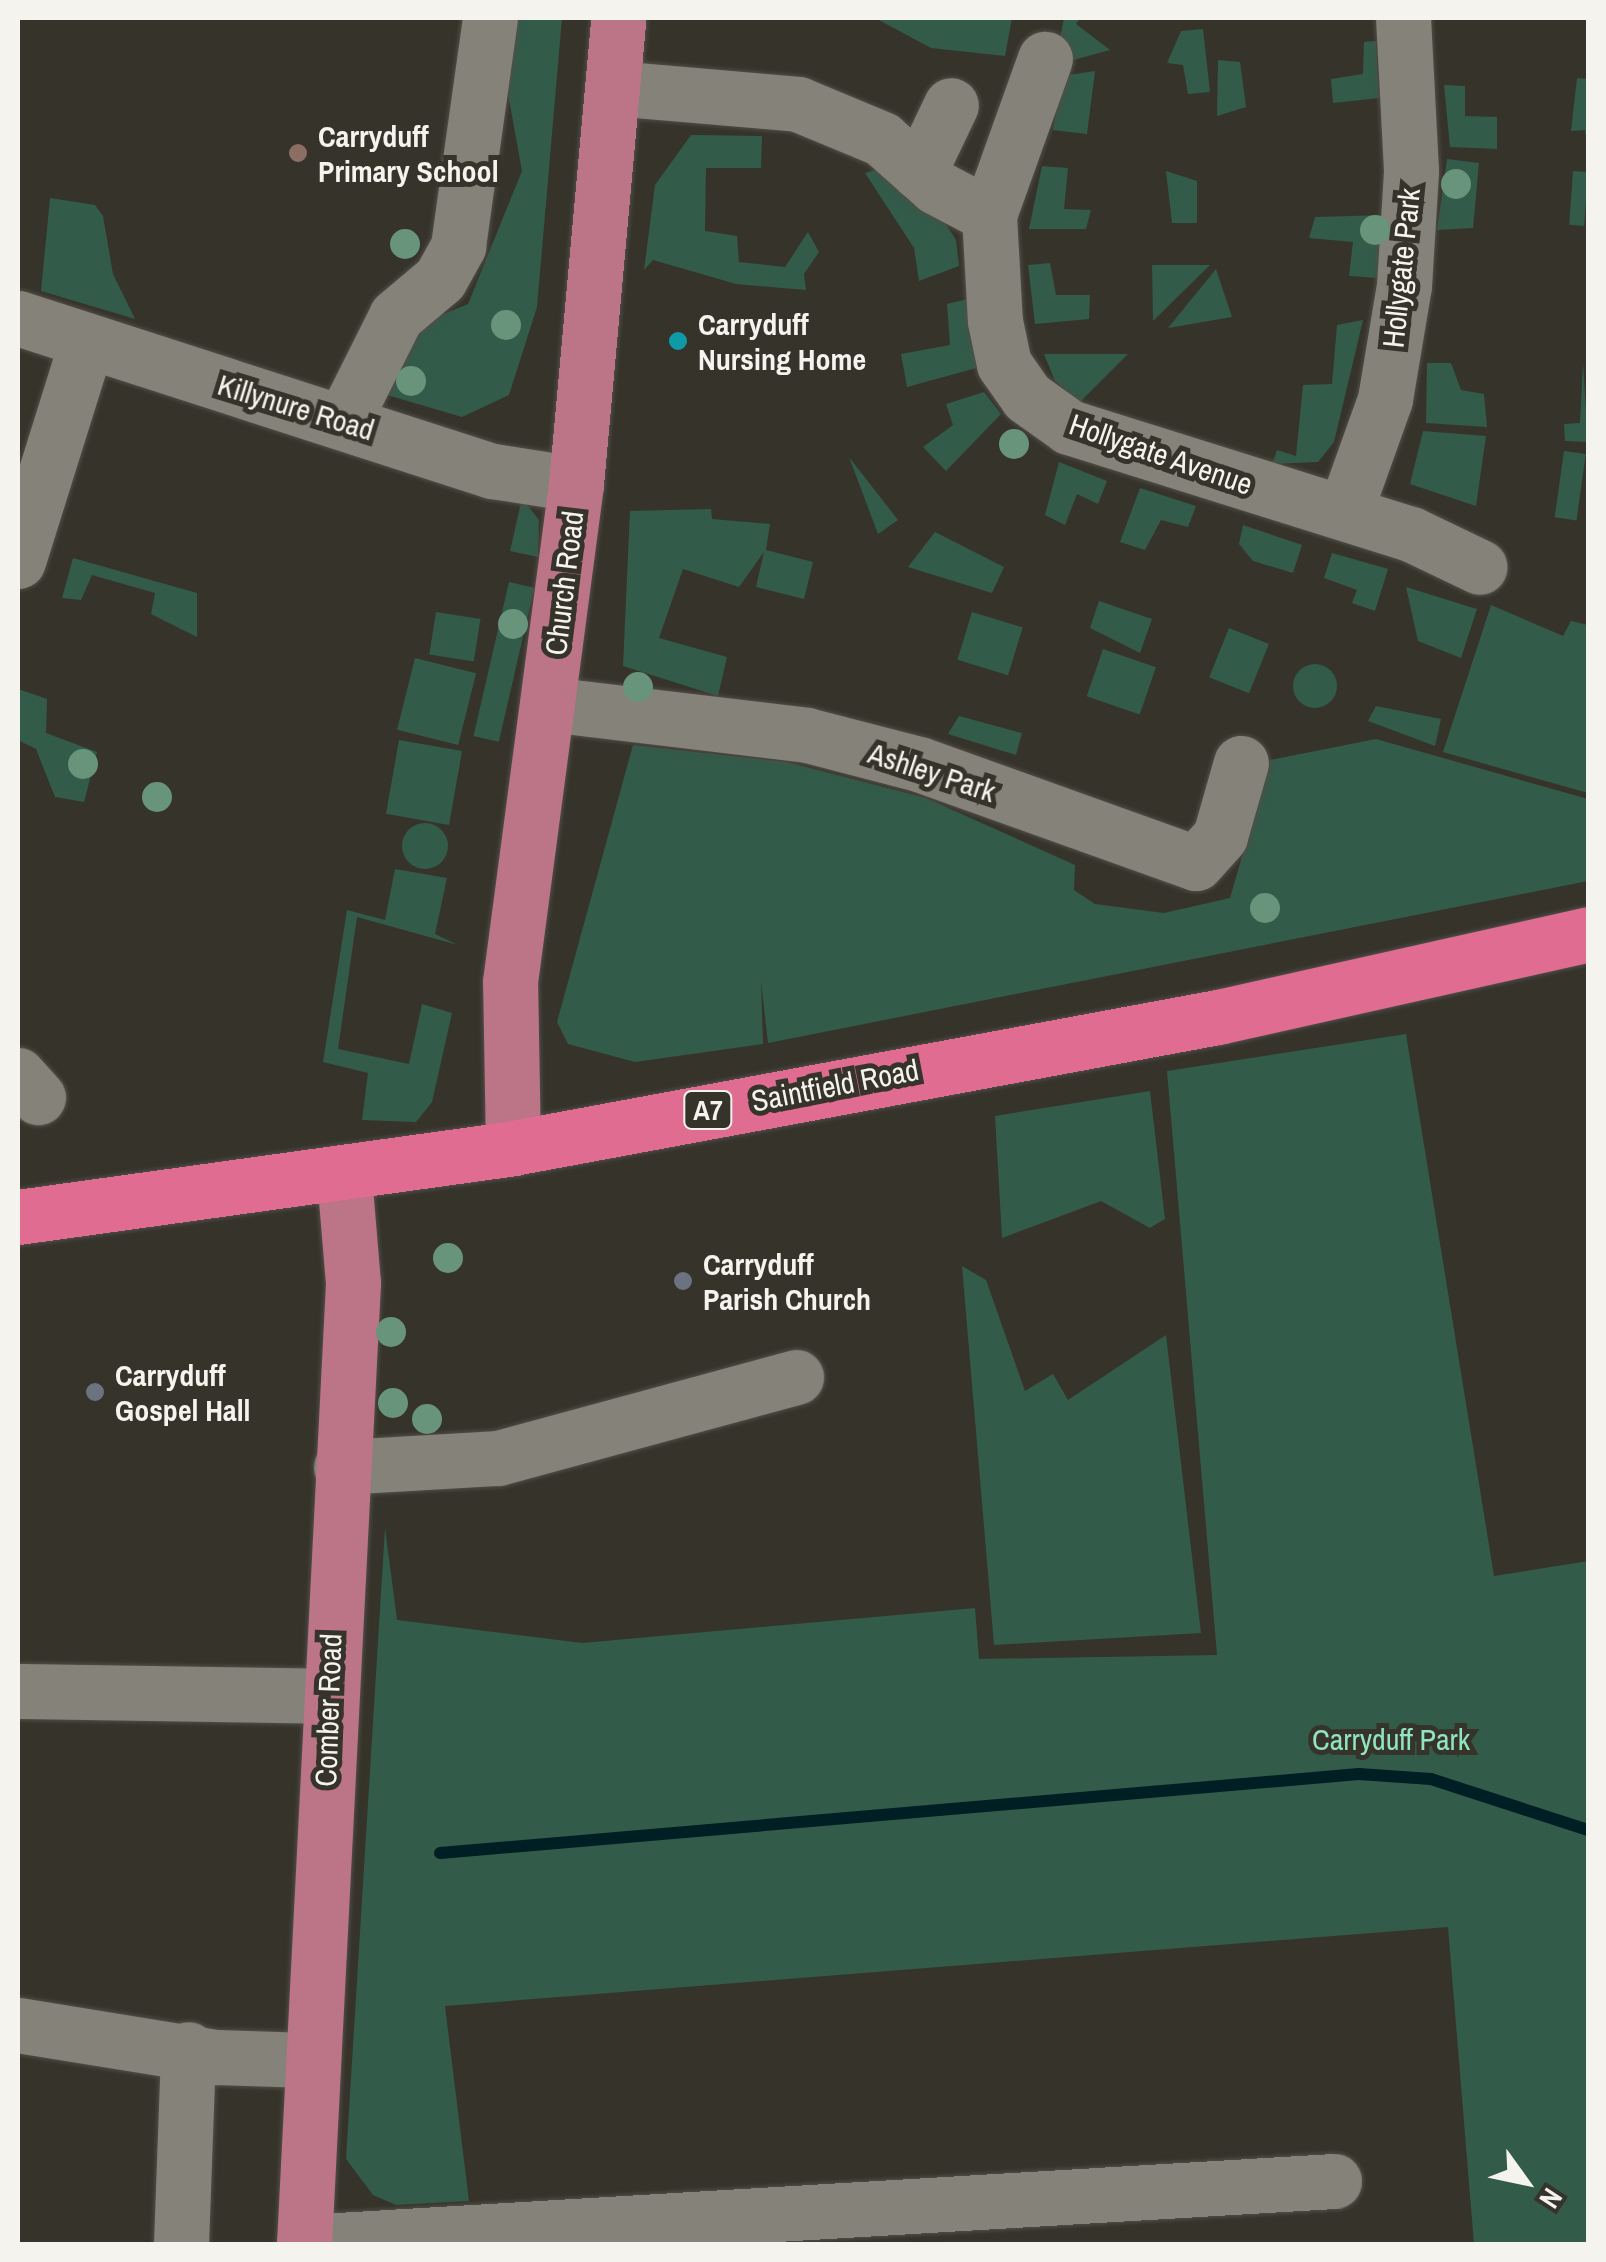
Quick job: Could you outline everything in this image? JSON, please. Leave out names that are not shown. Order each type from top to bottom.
[{"type":"highway","name":"Saintfield Road","points":[[18,1216],[344,1175],[513,1148],[1218,1017],[1588,934]]},
{"type":"main road","name":"Church Road","points":[[513,1148],[510,982],[576,484],[618,18]]},
{"type":"main road","name":"Comber Road","points":[[304,2243],[308,2060],[353,1283],[344,1175]]},
{"type":"street","points":[[344,420],[396,316],[440,280],[458,246],[490,18]]},
{"type":"street","name":"Hollygate Park","points":[[1346,512],[1385,399],[1404,286],[1411,170],[1403,18]]},
{"type":"street","name":"Hollygate Avenue","points":[[1045,59],[989,214],[994,321],[1004,364],[1027,398],[1068,427],[1346,512],[1480,568]]},
{"type":"street","points":[[613,88],[816,109],[882,139],[919,172],[989,214]]},
{"type":"street","points":[[919,172],[951,105]]},
{"type":"street","name":"Killynure Road","points":[[18,318],[344,420],[493,472],[576,484]]},
{"type":"street","points":[[18,560],[87,342]]},
{"type":"street","name":"Ashley Park","points":[[548,704],[807,735],[903,759],[1196,863],[1220,836],[1241,763]]},
{"type":"street","points":[[341,1467],[498,1458],[796,1378]]},
{"type":"street","points":[[18,1691],[329,1696]]},
{"type":"street","points":[[18,2025],[188,2049],[308,2060]]},
{"type":"street","points":[[180,2244],[188,2049]]},
{"type":"street","points":[[304,2243],[1334,2180]]},
{"type":"green space","points":[[518,18],[562,18],[537,307],[509,395],[462,417],[367,389],[392,335],[468,304],[522,171],[504,72]]},
{"type":"green space","points":[[875,18],[1012,18],[1005,56],[931,48]]},
{"type":"green space","points":[[1064,18],[1080,18],[1076,24],[1110,50],[1055,65]]},
{"type":"green space","points":[[1203,29],[1210,92],[1188,94],[1183,65],[1167,63],[1181,31]]},
{"type":"green space","points":[[1376,41],[1379,98],[1333,103],[1331,79],[1363,74],[1364,42]]},
{"type":"green space","points":[[1218,60],[1240,62],[1246,107],[1217,116]]},
{"type":"green space","points":[[1095,71],[1087,134],[1053,130],[1062,76]]},
{"type":"green space","points":[[1577,78],[1588,79],[1588,154],[1585,130],[1571,131]]},
{"type":"green space","points":[[1444,85],[1465,86],[1465,116],[1497,117],[1497,149],[1450,147]]},
{"type":"green space","points":[[691,135],[762,136],[761,168],[706,168],[705,231],[737,236],[739,262],[785,267],[808,232],[819,252],[804,274],[806,290],[736,284],[653,260],[644,270],[655,185]]},
{"type":"green space","points":[[1447,159],[1479,163],[1473,228],[1437,230]]},
{"type":"green space","points":[[1042,166],[1068,168],[1064,209],[1091,210],[1086,229],[1029,229]]},
{"type":"green space","points":[[881,168],[931,201],[956,240],[959,266],[919,281],[914,248],[865,173]]},
{"type":"green space","points":[[1166,171],[1197,181],[1197,223],[1172,223]]},
{"type":"green space","points":[[1573,171],[1588,172],[1584,226],[1569,225]]},
{"type":"green space","points":[[50,198],[95,205],[103,216],[113,274],[135,319],[41,291]]},
{"type":"green space","points":[[1387,215],[1379,278],[1349,276],[1353,242],[1309,238],[1315,217]]},
{"type":"green space","points":[[1050,263],[1056,295],[1090,295],[1089,319],[1035,324],[1028,265]]},
{"type":"green space","points":[[1152,265],[1210,265],[1153,321]]},
{"type":"green space","points":[[1216,269],[1232,317],[1168,328]]},
{"type":"green space","points":[[972,298],[980,367],[907,387],[901,354],[950,345],[947,304]]},
{"type":"green space","points":[[1363,320],[1334,442],[1318,462],[1272,464],[1277,450],[1296,456],[1303,385],[1332,384],[1337,325]]},
{"type":"green space","points":[[1044,354],[1128,354],[1080,402],[1055,381]]},
{"type":"green space","points":[[1583,362],[1588,442],[1565,441],[1564,424],[1580,423]]},
{"type":"green space","points":[[1427,363],[1451,363],[1461,390],[1484,394],[1487,427],[1426,423]]},
{"type":"green space","points":[[984,392],[1001,414],[946,471],[923,447],[953,425],[946,404]]},
{"type":"green space","points":[[1423,431],[1486,436],[1476,506],[1410,484]]},
{"type":"green space","points":[[1564,451],[1586,454],[1576,520],[1555,517]]},
{"type":"green space","points":[[849,457],[898,520],[878,534]]},
{"type":"green space","points":[[1059,462],[1107,481],[1098,504],[1077,494],[1065,525],[1045,515]]},
{"type":"green space","points":[[1140,488],[1196,506],[1188,527],[1161,520],[1145,550],[1120,542]]},
{"type":"green space","points":[[522,498],[539,520],[538,557],[510,551]]},
{"type":"green space","points":[[711,509],[712,519],[770,524],[766,550],[813,562],[804,599],[756,587],[764,552],[739,587],[683,569],[659,638],[727,657],[718,696],[623,666],[630,511]]},
{"type":"green space","points":[[1243,525],[1302,545],[1293,573],[1253,561],[1239,544]]},
{"type":"green space","points":[[935,532],[1004,567],[992,593],[908,567]]},
{"type":"green space","points":[[1332,553],[1388,569],[1375,611],[1352,603],[1357,590],[1324,578]]},
{"type":"green space","points":[[73,558],[197,593],[197,637],[151,614],[155,593],[92,575],[81,600],[62,598]]},
{"type":"green space","points":[[509,582],[534,588],[499,742],[473,736]]},
{"type":"green space","points":[[1406,587],[1477,609],[1461,658],[1418,641]]},
{"type":"green space","points":[[1099,601],[1152,619],[1140,653],[1090,628]]},
{"type":"green space","points":[[1491,605],[1563,636],[1571,621],[1588,625],[1588,793],[1443,752]]},
{"type":"green space","points":[[436,612],[480,619],[474,662],[429,654]]},
{"type":"green space","points":[[972,612],[1023,627],[1008,675],[957,660]]},
{"type":"green space","points":[[1229,628],[1269,644],[1249,693],[1209,677]]},
{"type":"green space","points":[[1103,649],[1156,667],[1140,715],[1087,696]]},
{"type":"green space","points":[[415,658],[476,673],[458,745],[397,730]]},
{"type":"green space","points":[[1315,664],[1330,671],[1337,686],[1330,701],[1315,708],[1300,701],[1293,686],[1300,671]]},
{"type":"green space","points":[[18,689],[47,699],[46,733],[97,752],[84,802],[55,797],[36,749],[18,740]]},
{"type":"green space","points":[[1376,706],[1441,719],[1435,746],[1368,721]]},
{"type":"green space","points":[[959,716],[1022,733],[1016,755],[948,734]]},
{"type":"green space","points":[[1376,739],[1588,799],[1588,881],[768,1043],[761,981],[763,1044],[635,1062],[568,1044],[557,1022],[633,745],[787,762],[926,798],[1075,865],[1074,890],[1095,904],[1164,913],[1230,898],[1270,760]]},
{"type":"green space","points":[[399,740],[462,751],[449,825],[386,814]]},
{"type":"green space","points":[[425,823],[441,830],[448,846],[441,862],[425,869],[409,862],[402,846],[409,830]]},
{"type":"green space","points":[[395,869],[447,878],[435,934],[458,945],[357,917],[338,1049],[409,1064],[422,1004],[452,1013],[432,1102],[416,1122],[362,1120],[368,1073],[323,1062],[347,910],[385,920]]},
{"type":"green space","name":"Carryduff Park","points":[[1406,1034],[1494,1576],[1588,1561],[1588,2244],[1474,2244],[1448,1927],[445,2006],[469,2201],[396,2205],[373,2195],[346,2159],[385,1528],[397,1620],[582,1643],[975,1608],[979,1659],[1217,1655],[1167,1071]]},
{"type":"green space","points":[[1150,1091],[1165,1219],[1150,1228],[1101,1201],[1002,1238],[995,1116]]},
{"type":"green space","points":[[962,1266],[986,1280],[1025,1391],[1053,1374],[1068,1400],[1166,1335],[1201,1633],[994,1645]]},
{"type":"waterway","points":[[440,1853],[1359,1774],[1431,1779],[1588,1830]]},
{"type":"place","name":"Carryduff Primary School","points":[[298,153]]},
{"type":"place","name":"Carryduff Nursing Home","points":[[678,341]]},
{"type":"place","name":"Carryduff Parish Church","points":[[683,1281]]},
{"type":"place","name":"Carryduff Gospel Hall","points":[[95,1392]]}]
